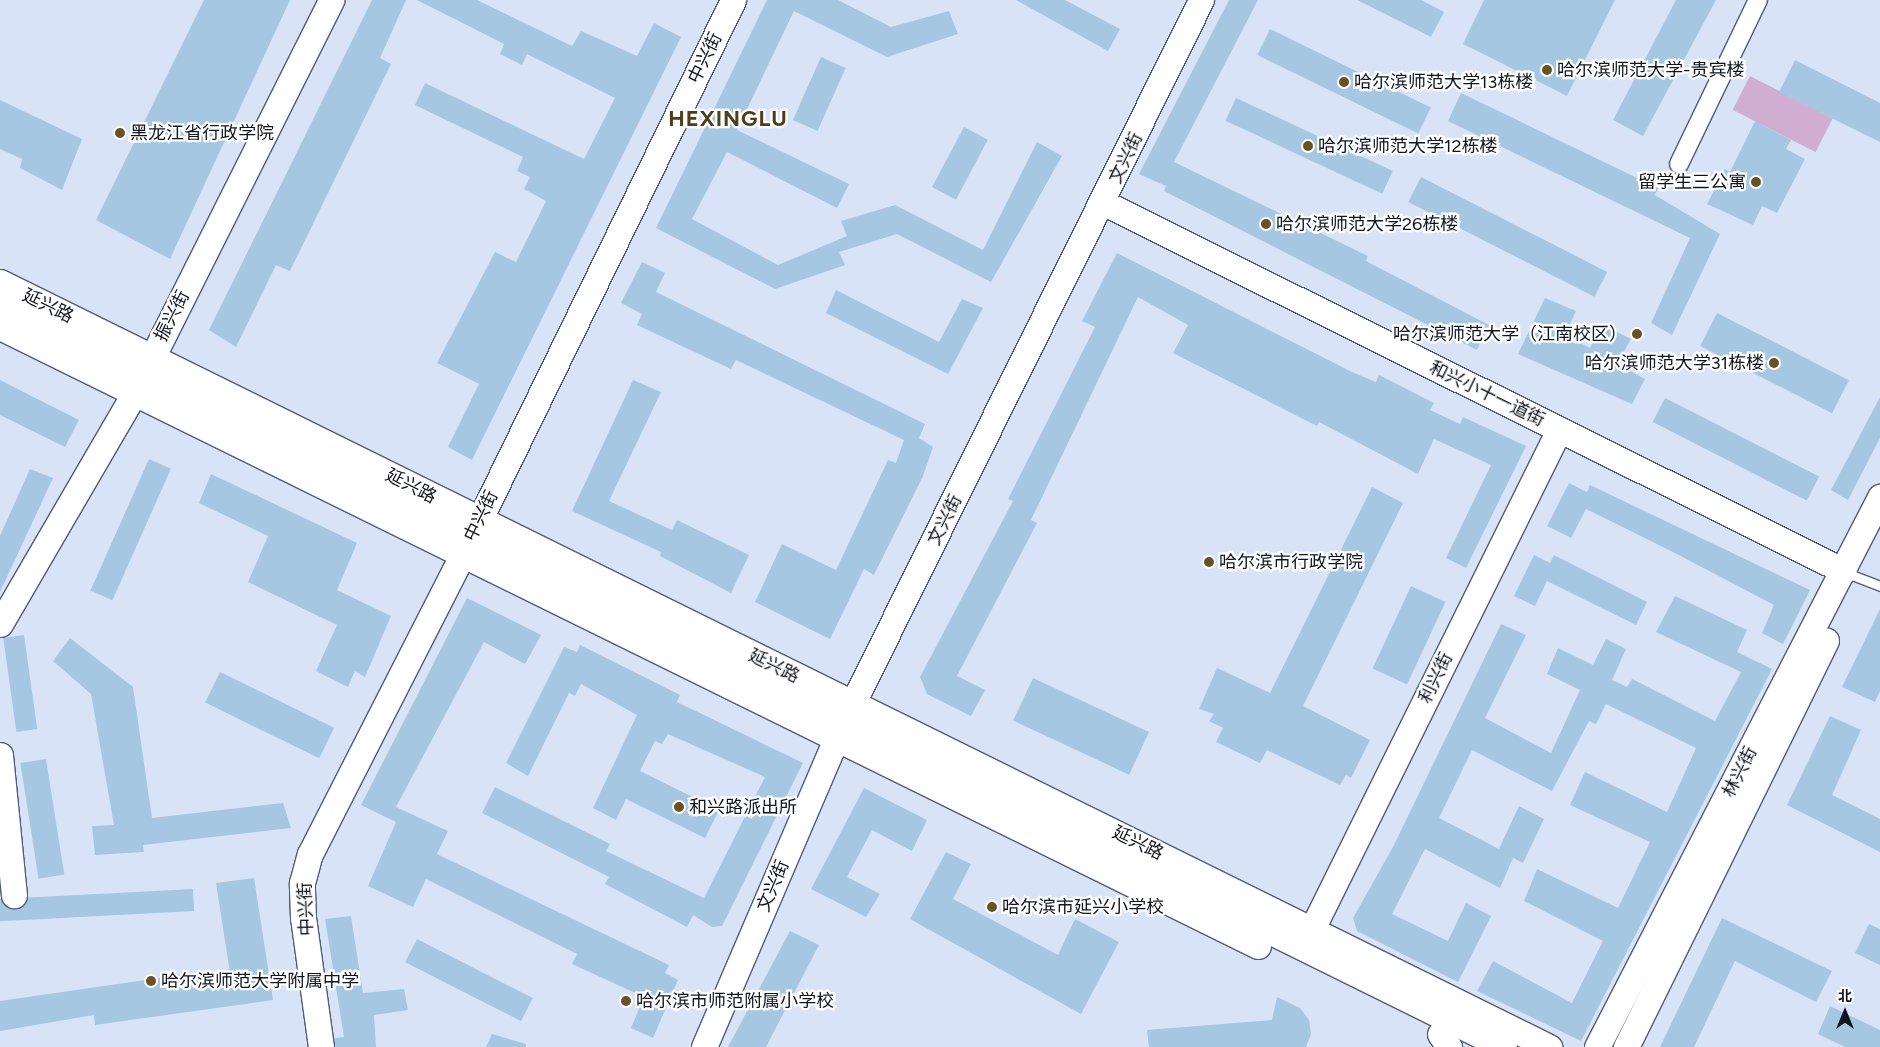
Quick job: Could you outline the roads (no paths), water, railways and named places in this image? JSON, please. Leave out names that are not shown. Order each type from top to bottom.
[{"type":"main road","name":"振兴街","points":[[0,624],[143,376],[331,0]]},
{"type":"main road","name":"中兴街","points":[[321,1047],[303,918],[302,883],[310,854],[470,538],[733,0]]},
{"type":"main road","name":"文兴街","points":[[704,1047],[844,723],[1104,203],[1201,0]]},
{"type":"main road","name":"和兴小十一道街","points":[[1104,203],[1860,578]]},
{"type":"main road","name":"延兴路","points":[[0,282],[143,376],[844,723],[1445,1041],[1467,1047]]},
{"type":"main road","points":[[0,306],[143,376]]},
{"type":"main road","name":"延兴路","points":[[0,327],[143,376],[844,723],[1313,927],[1549,1047]]},
{"type":"main road","name":"利兴街","points":[[1313,927],[1559,430]]},
{"type":"main road","name":"林兴街","points":[[1597,1047],[1860,578],[1880,497]]},
{"type":"main road","name":"林兴街","points":[[1626,1047],[1860,578],[1880,532]]},
{"type":"main road","points":[[844,723],[1504,1047]]},
{"type":"main road","points":[[0,755],[14,895]]},
{"type":"street","points":[[1679,164],[1758,0]]},
{"type":"place","name":"哈尔滨师范大学-贵宾楼","points":[[1547,70]]},
{"type":"place","name":"哈尔滨师范大学13栋楼","points":[[1344,82]]},
{"type":"place","name":"黑龙江省行政学院","points":[[120,133]]},
{"type":"place","name":"哈尔滨师范大学12栋楼","points":[[1308,146]]},
{"type":"place","name":"留学生三公寓","points":[[1756,182]]},
{"type":"place","name":"哈尔滨师范大学26栋楼","points":[[1266,224]]},
{"type":"place","name":"哈尔滨师范大学（江南校区）","points":[[1637,334]]},
{"type":"place","name":"哈尔滨师范大学31栋楼","points":[[1774,363]]},
{"type":"place","name":"哈尔滨市行政学院","points":[[1209,562]]},
{"type":"place","name":"和兴路派出所","points":[[679,807]]},
{"type":"place","name":"哈尔滨市延兴小学校","points":[[992,907]]},
{"type":"place","name":"哈尔滨师范大学附属中学","points":[[151,981]]},
{"type":"place","name":"哈尔滨市师范附属小学校","points":[[626,1001]]},
{"type":"district","name":"HEXINGLU","points":[[728,119]]}]
